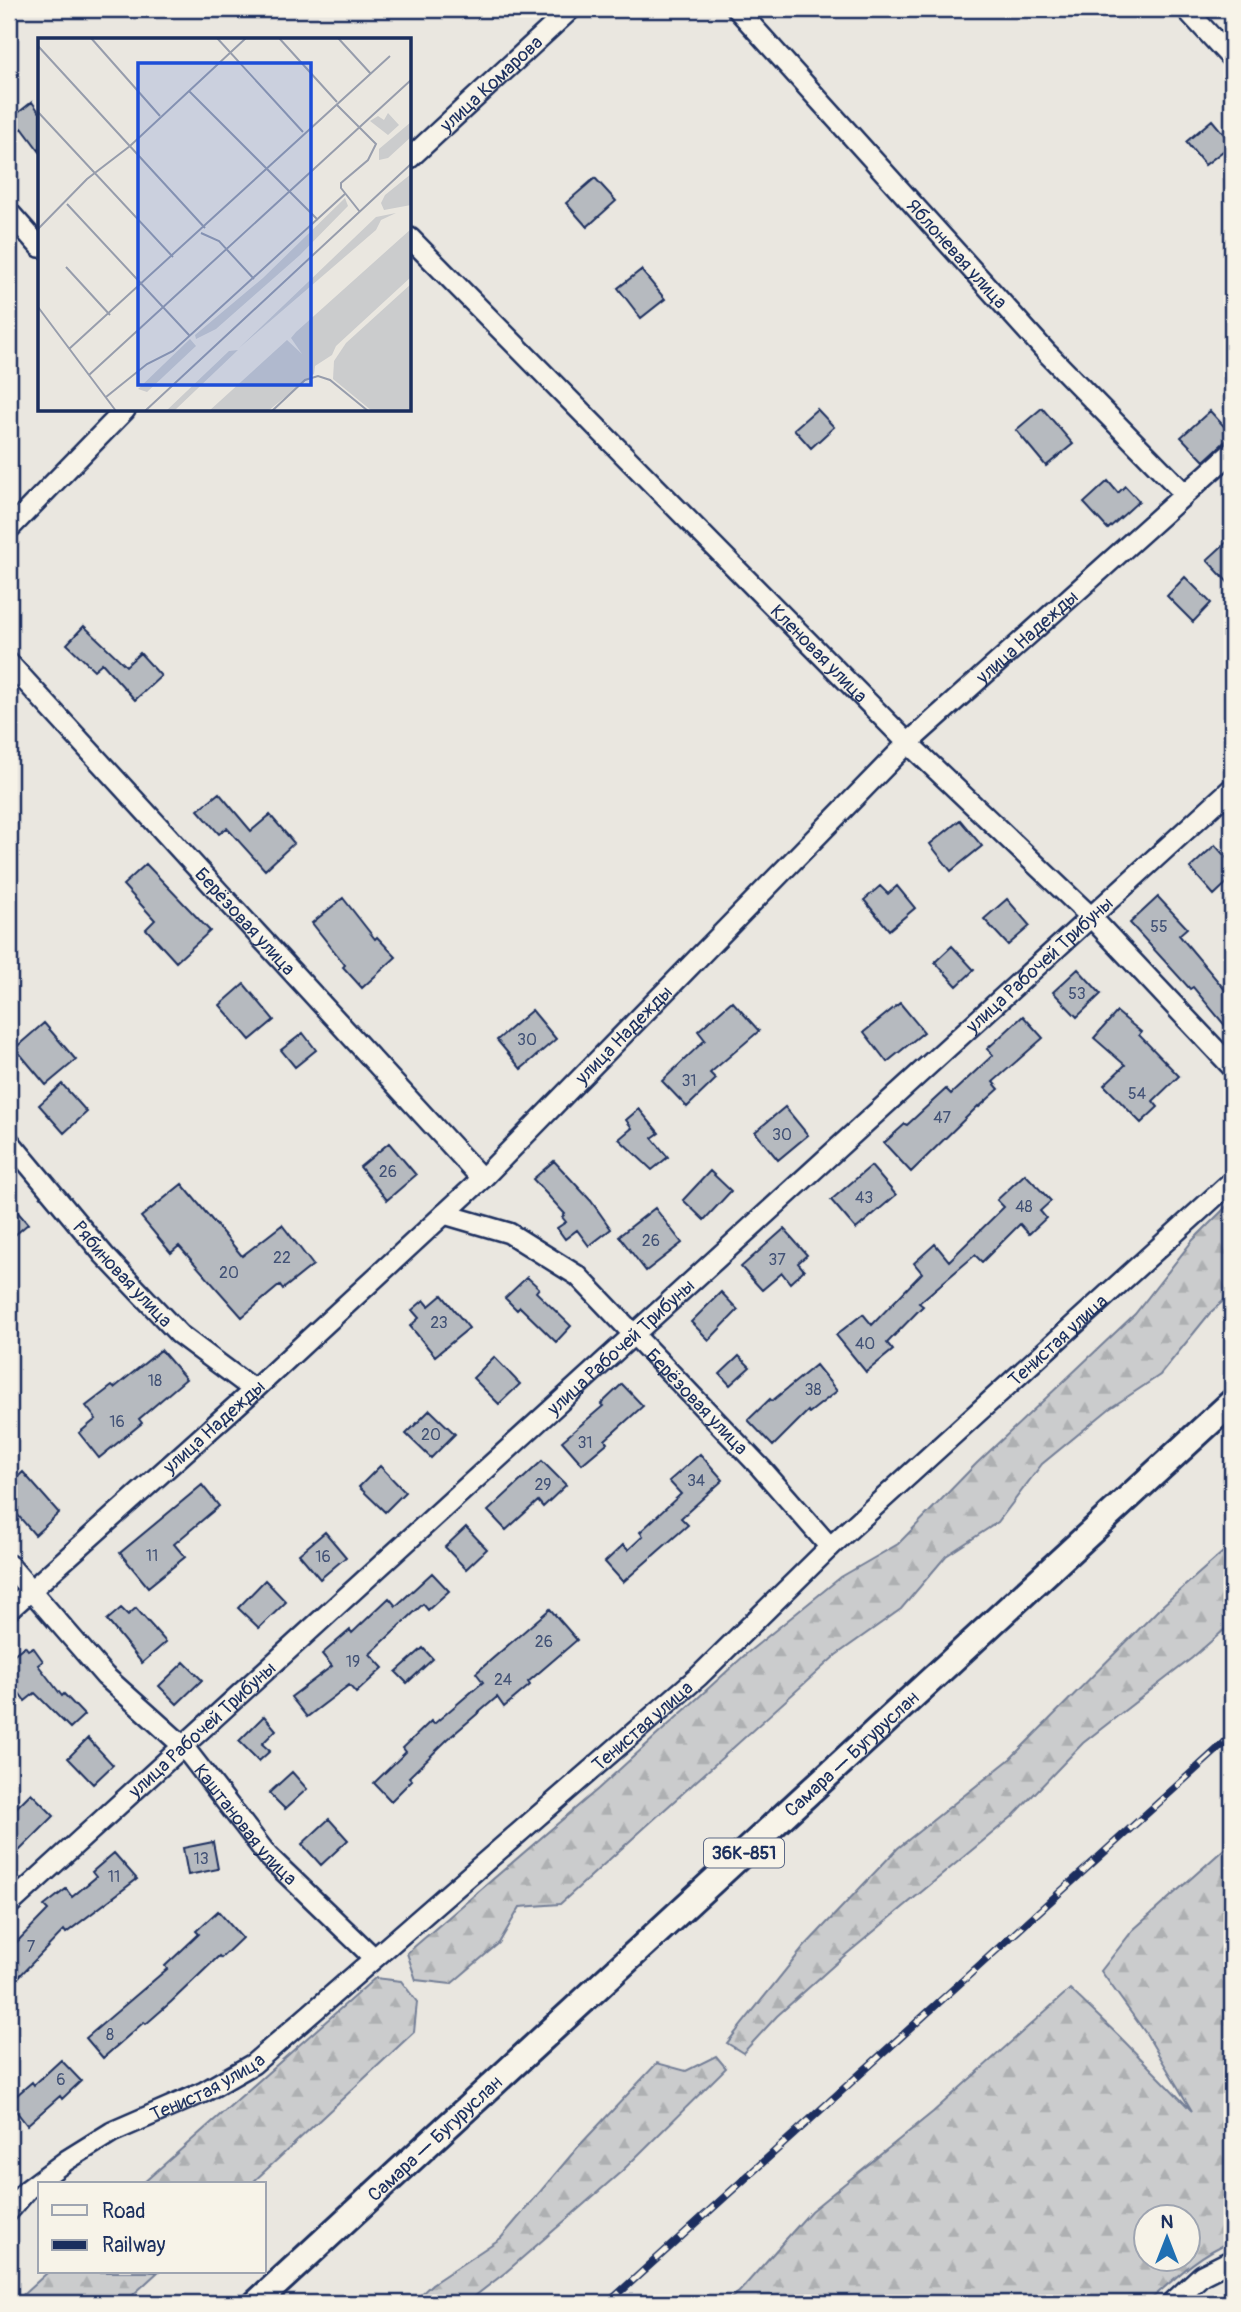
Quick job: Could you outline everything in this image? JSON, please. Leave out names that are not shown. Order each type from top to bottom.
[{"type":"main road","name":"Самара — Бугуруслан","points":[[256,2303],[1232,1402]]},
{"type":"street","name":"улица Комарова","points":[[411,157],[571,9]]},
{"type":"street","name":"Яблоневая улица","points":[[737,9],[1048,354],[1184,494]]},
{"type":"street","points":[[1186,9],[1232,59]]},
{"type":"street","points":[[9,212],[38,245]]},
{"type":"street","name":"Кленовая улица","points":[[411,239],[908,743],[1091,917],[1232,1067]]},
{"type":"street","points":[[9,529],[124,411]]},
{"type":"street","name":"улица Надежды","points":[[9,1610],[254,1390],[482,1179],[908,743],[1232,452]]},
{"type":"street","name":"Берёзовая улица","points":[[9,663],[482,1179]]},
{"type":"street","name":"улица Рабочей Трибуны","points":[[9,1905],[1232,788]]},
{"type":"street","name":"Рябиновая улица","points":[[9,1141],[104,1255],[179,1334],[254,1390]]},
{"type":"street","name":"Тенистая улица","points":[[9,2211],[37,2182],[112,2132],[204,2092],[253,2064],[699,1676],[830,1547],[1232,1181]]},
{"type":"street","name":"Берёзовая улица","points":[[444,1214],[509,1233],[579,1276],[761,1468],[830,1547]]},
{"type":"street","name":"Каштановая улица","points":[[9,1564],[105,1676],[183,1746],[268,1856],[374,1958]]},
{"type":"street","points":[[1172,2303],[1202,2276],[1232,2260]]},
{"type":"green space","points":[[1232,1201],[1232,1293],[1210,1313],[1160,1375],[1109,1409],[1042,1464],[998,1522],[946,1556],[901,1609],[836,1655],[560,1904],[520,1907],[499,1943],[451,1984],[416,1980],[407,1953],[598,1789],[746,1654],[841,1577],[898,1544],[976,1464],[1135,1314],[1193,1240]]},
{"type":"green space","points":[[1232,1544],[1232,1623],[1192,1658],[1083,1743],[1013,1816],[843,1957],[777,2016],[743,2053],[727,2043],[804,1947],[898,1848],[1010,1759],[1162,1606]]},
{"type":"green space","points":[[1232,1842],[1232,2241],[1202,2257],[1202,2204],[1132,2204],[1132,2274],[1181,2274],[1147,2303],[725,2303],[739,2292],[811,2211],[933,2112],[1070,1989],[1192,2111],[1147,2035],[1101,1971],[1133,1930]]},
{"type":"green space","points":[[375,1978],[401,1981],[417,2002],[414,2032],[253,2182],[144,2182]]},
{"type":"green space","points":[[716,2056],[726,2068],[622,2171],[506,2272],[466,2303],[412,2303],[432,2284],[501,2238],[578,2147],[657,2063],[686,2071]]},
{"type":"green space","points":[[46,2274],[156,2274],[124,2303],[14,2303]]},
{"type":"building","points":[[32,102],[38,110],[38,149],[22,128],[16,133],[9,120]]},
{"type":"building","points":[[1212,120],[1232,144],[1205,165],[1186,142]]},
{"type":"building","points":[[595,178],[616,201],[587,227],[566,203]]},
{"type":"building","points":[[641,270],[665,299],[641,318],[618,288]]},
{"type":"building","points":[[1042,408],[1073,444],[1046,466],[1016,430]]},
{"type":"building","points":[[817,409],[834,427],[811,448],[794,429]]},
{"type":"building","points":[[1210,411],[1232,435],[1204,461],[1181,437]]},
{"type":"building","points":[[1108,481],[1118,493],[1125,486],[1139,501],[1108,529],[1084,503]]},
{"type":"building","points":[[1232,537],[1232,587],[1207,560]]},
{"type":"building","points":[[1185,577],[1211,603],[1193,622],[1167,596]]},
{"type":"building","points":[[84,626],[126,666],[140,653],[161,676],[135,700],[102,663],[94,670],[67,644]]},
{"type":"building","points":[[219,793],[251,831],[270,815],[294,843],[265,870],[227,828],[219,834],[198,810]]},
{"type":"building","points":[[960,820],[982,846],[951,871],[930,844]]},
{"type":"building","points":[[1215,845],[1232,864],[1232,878],[1214,895],[1190,868]]},
{"type":"building","points":[[146,864],[210,931],[176,962],[146,929],[155,920],[123,885]]},
{"type":"building","points":[[880,886],[888,894],[897,886],[915,908],[889,930],[864,900]]},
{"type":"building","points":[[1158,897],[1187,928],[1179,935],[1232,998],[1232,1034],[1193,987],[1190,989],[1130,923]]},
{"type":"building","points":[[343,898],[375,939],[377,937],[396,957],[362,988],[343,967],[345,965],[312,923]]},
{"type":"building","points":[[1007,899],[1030,926],[1008,945],[984,919]]},
{"type":"building","points":[[952,946],[974,970],[957,986],[935,962]]},
{"type":"building","points":[[1078,969],[1101,994],[1077,1017],[1053,992]]},
{"type":"building","points":[[244,984],[274,1020],[250,1040],[220,1005]]},
{"type":"building","points":[[732,1001],[759,1031],[710,1073],[716,1079],[687,1107],[662,1081],[705,1040],[698,1031]]},
{"type":"building","points":[[900,1003],[924,1032],[887,1062],[864,1032]]},
{"type":"building","points":[[532,1010],[556,1039],[521,1069],[497,1040]]},
{"type":"building","points":[[1117,1012],[1141,1032],[1139,1035],[1179,1076],[1153,1101],[1158,1107],[1141,1123],[1104,1085],[1125,1065],[1094,1038]]},
{"type":"building","points":[[1023,1016],[1043,1038],[993,1082],[999,1089],[911,1172],[884,1143],[946,1089],[951,1094],[993,1055],[987,1049]]},
{"type":"building","points":[[44,1023],[76,1060],[46,1085],[15,1048]]},
{"type":"building","points":[[303,1033],[316,1050],[295,1067],[281,1050]]},
{"type":"building","points":[[62,1084],[87,1112],[64,1133],[39,1105]]},
{"type":"building","points":[[785,1107],[808,1135],[778,1160],[755,1132]]},
{"type":"building","points":[[639,1109],[659,1133],[652,1138],[668,1157],[652,1170],[619,1139],[632,1128],[626,1120]]},
{"type":"building","points":[[389,1143],[416,1175],[387,1200],[360,1167]]},
{"type":"building","points":[[554,1161],[591,1201],[611,1229],[589,1246],[577,1230],[565,1239],[557,1228],[566,1222],[562,1217],[565,1214],[533,1179]]},
{"type":"building","points":[[871,1166],[896,1195],[856,1229],[831,1200]]},
{"type":"building","points":[[710,1171],[731,1191],[704,1220],[683,1200]]},
{"type":"building","points":[[1025,1174],[1051,1201],[1040,1211],[1046,1218],[1029,1234],[1020,1224],[982,1262],[975,1255],[919,1303],[923,1306],[887,1343],[893,1350],[866,1372],[836,1335],[863,1314],[872,1325],[922,1273],[914,1263],[935,1244],[949,1261],[1004,1207],[997,1200]]},
{"type":"building","points":[[182,1184],[242,1256],[282,1225],[313,1265],[283,1289],[280,1285],[242,1317],[179,1246],[171,1253],[141,1217]]},
{"type":"building","points":[[9,1202],[28,1224],[9,1240]]},
{"type":"building","points":[[655,1208],[682,1243],[646,1271],[619,1236]]},
{"type":"building","points":[[784,1229],[807,1255],[798,1263],[804,1270],[790,1283],[782,1273],[762,1290],[741,1267]]},
{"type":"building","points":[[527,1277],[539,1288],[536,1292],[571,1326],[556,1342],[520,1307],[517,1310],[505,1298]]},
{"type":"building","points":[[721,1292],[738,1310],[709,1340],[691,1322]]},
{"type":"building","points":[[442,1295],[469,1328],[435,1356],[410,1326],[419,1318],[412,1310],[424,1300],[429,1306]]},
{"type":"building","points":[[161,1350],[186,1379],[139,1419],[142,1423],[99,1458],[79,1433],[96,1419],[86,1406],[112,1386],[114,1388]]},
{"type":"building","points":[[739,1356],[750,1367],[730,1385],[720,1374]]},
{"type":"building","points":[[494,1357],[520,1384],[499,1404],[473,1378]]},
{"type":"building","points":[[816,1365],[837,1391],[809,1413],[808,1411],[773,1446],[748,1420],[770,1399],[772,1401]]},
{"type":"building","points":[[622,1384],[643,1406],[582,1464],[562,1441],[603,1406],[601,1404]]},
{"type":"building","points":[[430,1410],[455,1434],[431,1458],[406,1434]]},
{"type":"building","points":[[700,1454],[723,1480],[681,1518],[688,1525],[623,1582],[605,1562],[623,1545],[628,1550],[643,1536],[640,1532],[681,1494],[669,1481]]},
{"type":"building","points":[[542,1461],[566,1485],[543,1507],[538,1501],[506,1530],[488,1511]]},
{"type":"building","points":[[380,1466],[405,1492],[385,1512],[359,1487]]},
{"type":"building","points":[[23,1472],[59,1513],[35,1535],[9,1505],[9,1485]]},
{"type":"building","points":[[202,1485],[219,1506],[174,1544],[185,1557],[148,1587],[120,1553]]},
{"type":"building","points":[[466,1527],[487,1549],[466,1569],[445,1547]]},
{"type":"building","points":[[325,1532],[346,1557],[320,1579],[299,1554]]},
{"type":"building","points":[[432,1573],[449,1591],[428,1610],[423,1604],[370,1654],[383,1668],[356,1693],[349,1685],[307,1717],[291,1697],[332,1666],[322,1654],[350,1630],[352,1633],[389,1598],[396,1606]]},
{"type":"building","points":[[265,1580],[286,1602],[259,1628],[238,1608]]},
{"type":"building","points":[[121,1608],[128,1615],[136,1608],[166,1642],[142,1663],[107,1620]]},
{"type":"building","points":[[550,1609],[577,1640],[528,1682],[530,1685],[504,1707],[497,1697],[448,1739],[409,1777],[412,1780],[391,1801],[374,1783],[406,1752],[403,1748],[431,1721],[434,1724],[483,1682],[476,1673]]},
{"type":"building","points":[[25,1646],[28,1650],[33,1647],[43,1661],[38,1665],[62,1696],[64,1694],[84,1715],[70,1728],[35,1693],[25,1701],[9,1679],[9,1658]]},
{"type":"building","points":[[423,1648],[433,1659],[407,1683],[396,1672]]},
{"type":"building","points":[[184,1662],[202,1680],[177,1704],[159,1686]]},
{"type":"building","points":[[264,1716],[276,1730],[262,1744],[270,1751],[259,1761],[239,1741]]},
{"type":"building","points":[[88,1738],[113,1765],[93,1784],[68,1758]]},
{"type":"building","points":[[292,1772],[307,1789],[285,1809],[269,1793]]},
{"type":"building","points":[[31,1793],[54,1816],[9,1861],[9,1815]]},
{"type":"building","points":[[329,1819],[348,1840],[321,1865],[302,1844]]},
{"type":"building","points":[[213,1842],[218,1869],[188,1875],[183,1848]]},
{"type":"building","points":[[114,1853],[137,1879],[66,1933],[64,1930],[9,1987],[9,1950],[48,1910],[44,1906],[66,1889],[72,1897],[96,1877],[92,1872]]},
{"type":"building","points":[[218,1911],[242,1938],[146,2024],[144,2022],[103,2058],[86,2038],[167,1969],[165,1966],[199,1934],[196,1931]]},
{"type":"building","points":[[61,2060],[81,2081],[27,2125],[9,2102],[32,2082],[34,2085]]},
{"type":"railway","points":[[608,2303],[1232,1736]]}]
